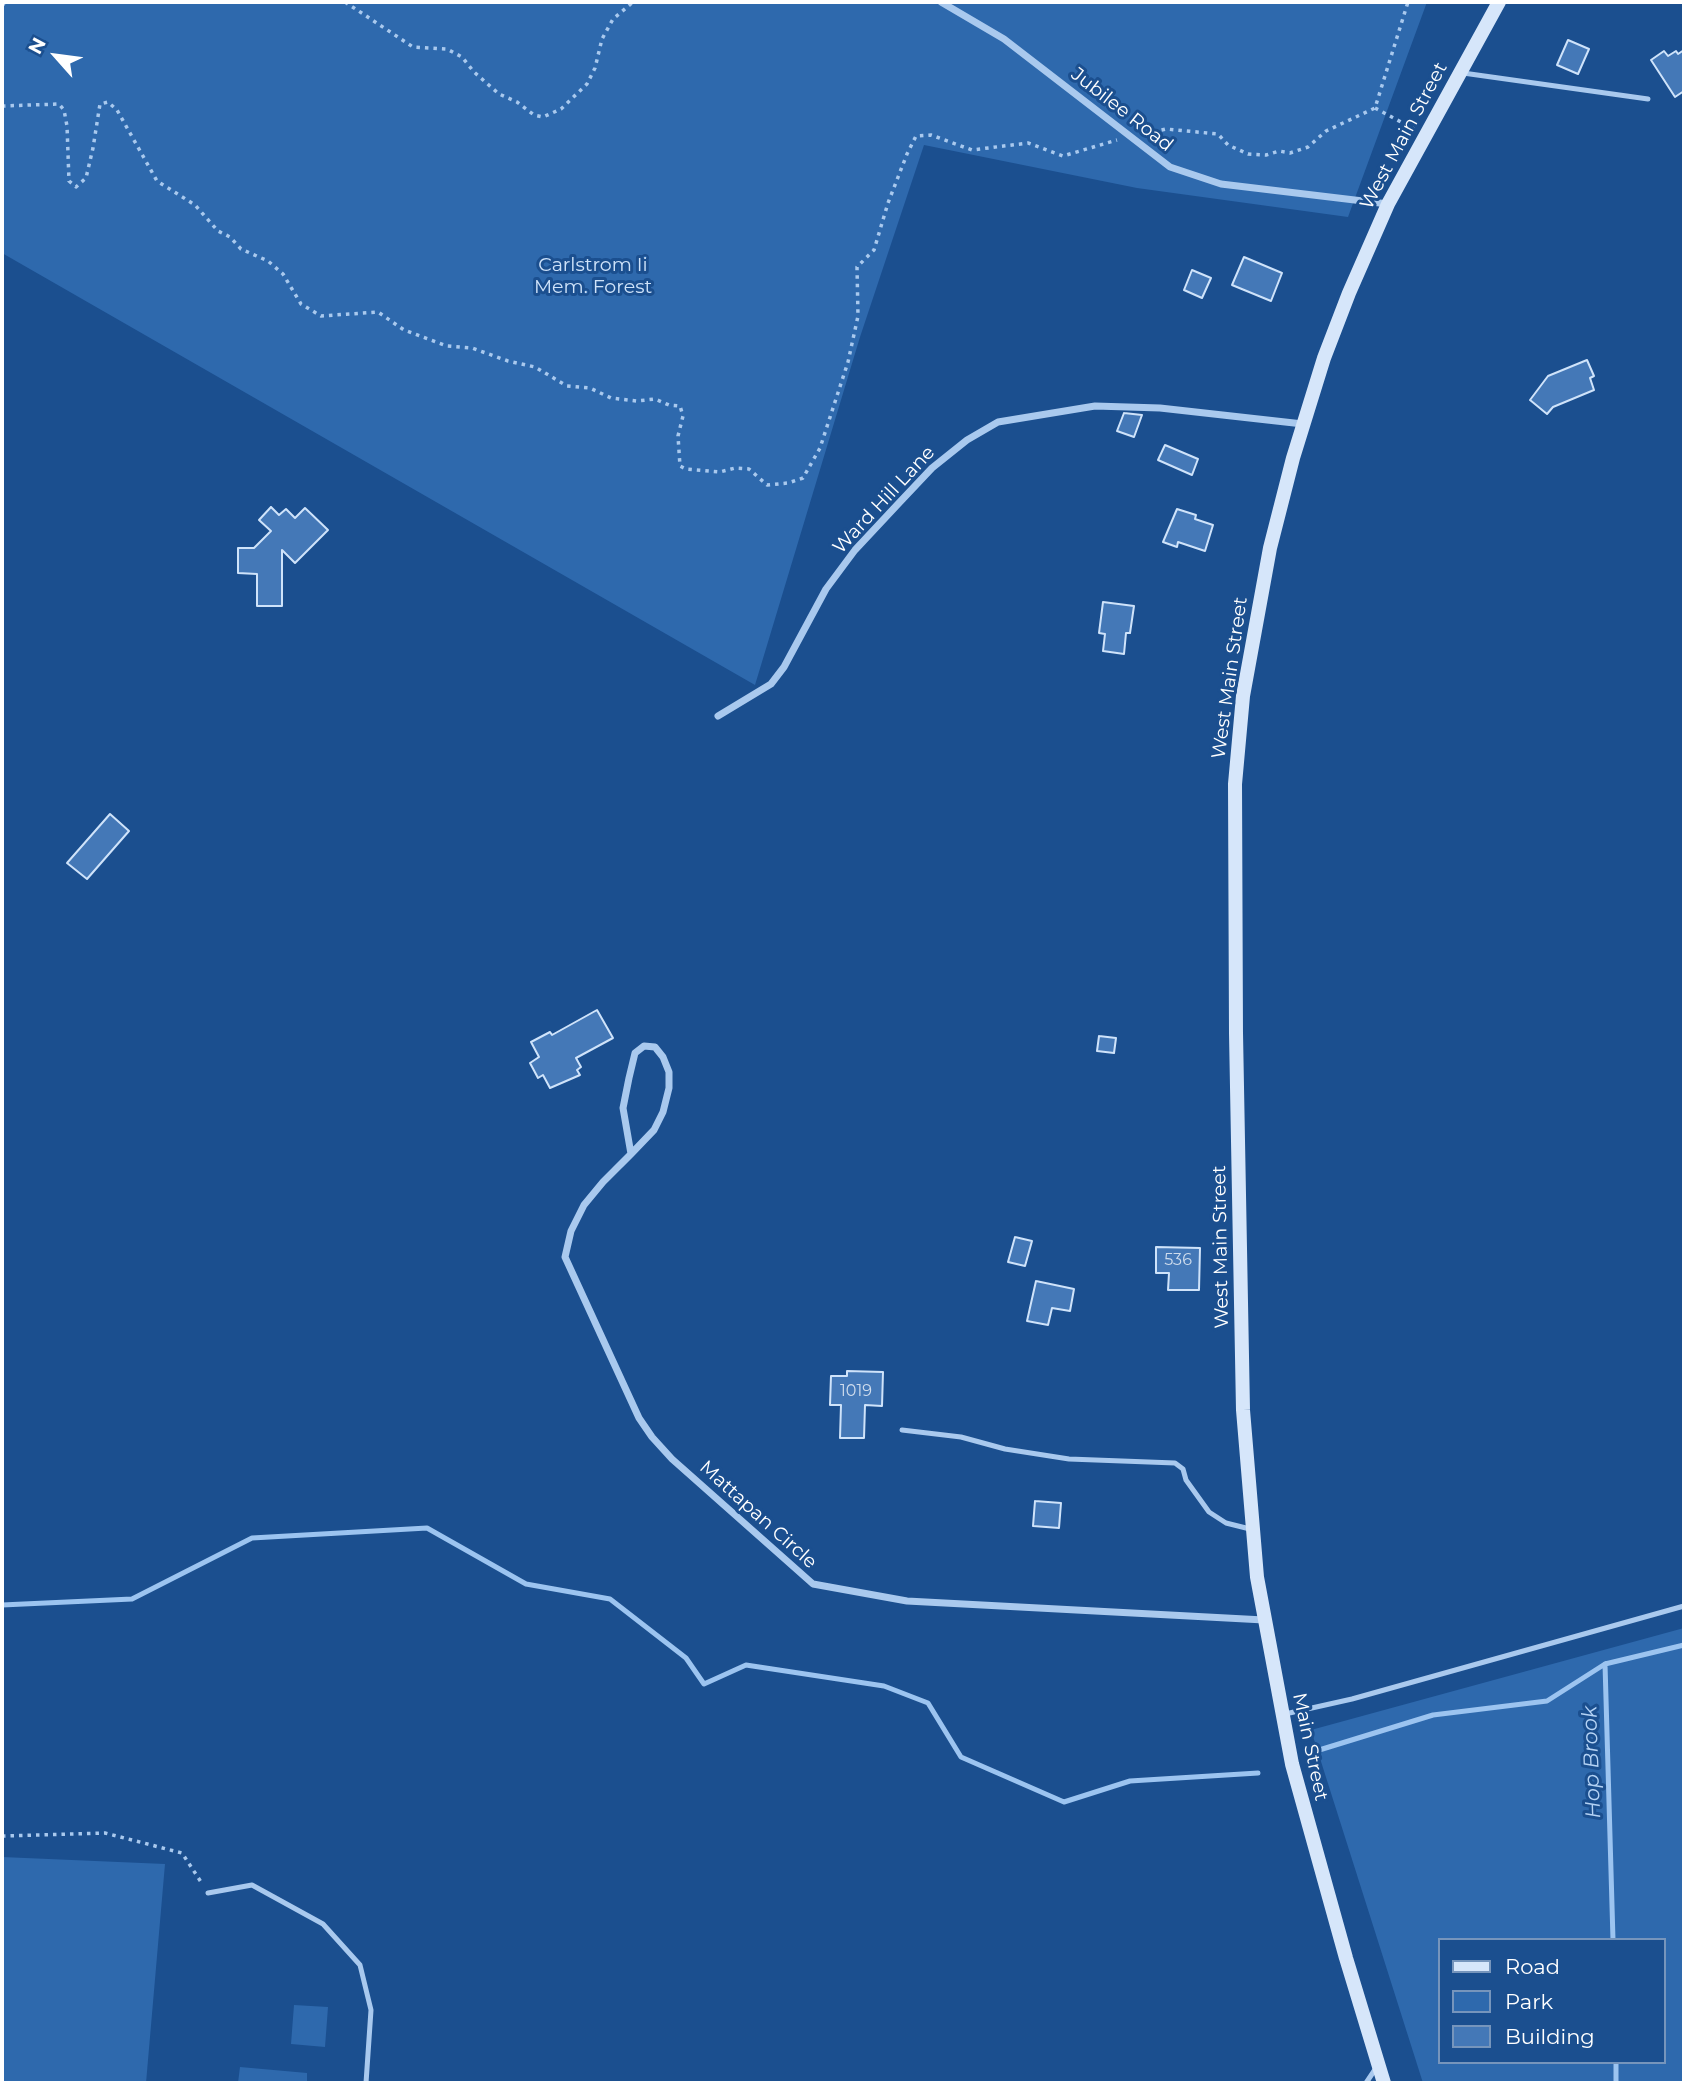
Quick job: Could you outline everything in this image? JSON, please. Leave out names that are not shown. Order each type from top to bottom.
[{"type":"main road","name":"West Main Street","points":[[1243,1410],[1236,1006],[1236,784],[1253,636],[1270,548],[1303,424],[1339,318],[1388,204],[1499,2]]},
{"type":"main road","name":"Main Street","points":[[1243,1410],[1257,1577],[1292,1764],[1384,2083]]},
{"type":"street","name":"Jubilee Road","points":[[941,2],[1004,39],[1170,167],[1221,184],[1388,204]]},
{"type":"street","name":"Ward Hill Lane","points":[[718,716],[771,684],[784,667],[826,589],[855,550],[932,468],[967,440],[999,422],[1094,406],[1160,408],[1303,424]]},
{"type":"street","name":"Mattapan Circle","points":[[631,1154],[623,1108],[635,1053],[644,1045],[655,1047],[669,1072],[663,1112],[654,1130],[584,1205],[571,1231],[565,1257],[639,1418],[652,1437],[672,1459],[813,1584],[907,1601],[1265,1620]]},
{"type":"lane","points":[[1460,72],[1648,99]]},
{"type":"lane","points":[[902,1430],[961,1437],[1005,1449],[1069,1459],[1175,1462],[1183,1469],[1186,1480],[1209,1512],[1226,1523],[1253,1530]]},
{"type":"lane","points":[[1283,1714],[1352,1699],[1684,1606]]},
{"type":"lane","points":[[208,1893],[252,1885],[323,1924],[360,1965],[371,2010],[366,2083]]},
{"type":"lane","points":[[1366,2083],[1378,2064]]},
{"type":"path","points":[[345,2],[413,47],[447,49],[462,57],[474,72],[499,94],[534,115],[543,117],[561,109],[587,84],[595,68],[602,39],[613,19],[633,2]]},
{"type":"path","points":[[2,106],[59,104],[64,110],[67,126],[69,181],[76,187],[86,178],[100,104],[108,102],[117,110],[157,181],[195,205],[218,231],[230,237],[240,249],[268,261],[283,275],[301,304],[321,316],[378,312],[404,330],[447,346],[472,348],[508,361],[535,366],[566,386],[590,388],[611,398],[637,401],[654,398],[669,405],[680,406],[683,416],[678,436],[680,466],[720,472],[735,468],[749,470],[767,485],[803,478],[820,448],[848,362],[858,316],[857,267],[874,250],[888,203],[916,136],[931,135],[972,150],[1028,143],[1063,156],[1131,136],[1166,130],[1218,134],[1228,145],[1248,155],[1266,155],[1279,151],[1290,153],[1308,147],[1326,131],[1375,108],[1408,2]]},
{"type":"path","points":[[1375,108],[1426,134]]},
{"type":"path","points":[[2,1836],[105,1833],[182,1853],[208,1893]]},
{"type":"green space","name":"Carlstrom Ii Mem. Forest","points":[[2,2],[1427,2],[1348,217],[1137,188],[924,145],[860,337],[755,685],[2,253]]},
{"type":"green space","points":[[1684,1628],[1684,2083],[1423,2083],[1311,1730]]},
{"type":"green space","points":[[2,1857],[165,1864],[146,2083],[2,2083]]},
{"type":"green space","points":[[294,2005],[328,2007],[325,2047],[291,2044]]},
{"type":"green space","points":[[240,2067],[307,2073],[307,2083],[238,2083]]},
{"type":"building","points":[[1568,40],[1589,49],[1578,74],[1557,65]]},
{"type":"building","points":[[1684,50],[1684,91],[1675,97],[1651,60],[1664,51],[1668,56]]},
{"type":"building","points":[[1244,257],[1282,273],[1271,301],[1232,285]]},
{"type":"building","points":[[1192,270],[1211,278],[1202,298],[1184,290]]},
{"type":"building","points":[[1587,360],[1594,376],[1590,378],[1594,390],[1553,407],[1547,414],[1530,400],[1548,376]]},
{"type":"building","points":[[1124,413],[1142,415],[1134,437],[1117,431]]},
{"type":"building","points":[[1165,445],[1198,459],[1192,475],[1158,460]]},
{"type":"building","points":[[271,507],[279,515],[286,509],[295,518],[305,508],[328,530],[295,563],[282,550],[282,606],[257,606],[257,574],[238,573],[238,548],[254,548],[271,531],[259,520]]},
{"type":"building","points":[[1177,509],[1196,515],[1195,519],[1213,525],[1205,551],[1178,542],[1177,547],[1163,542]]},
{"type":"building","points":[[1103,602],[1134,606],[1130,633],[1126,633],[1124,654],[1103,651],[1105,634],[1099,633]]},
{"type":"building","points":[[110,814],[129,831],[87,879],[67,863]]},
{"type":"building","points":[[597,1010],[613,1038],[576,1058],[581,1067],[577,1070],[580,1075],[550,1088],[543,1075],[538,1078],[530,1063],[539,1057],[531,1042],[550,1032],[552,1035]]},
{"type":"building","points":[[1099,1036],[1116,1038],[1114,1053],[1097,1051]]},
{"type":"building","points":[[1015,1237],[1032,1241],[1025,1266],[1008,1262]]},
{"type":"building","points":[[1156,1247],[1200,1248],[1199,1290],[1168,1290],[1169,1273],[1156,1273]]},
{"type":"building","points":[[1036,1281],[1074,1289],[1070,1311],[1052,1308],[1048,1325],[1027,1321]]},
{"type":"building","points":[[847,1371],[883,1372],[882,1406],[865,1405],[864,1438],[840,1438],[841,1405],[830,1405],[831,1376],[847,1376]]},
{"type":"building","points":[[1035,1501],[1061,1503],[1059,1528],[1033,1526]]},
{"type":"waterway","points":[[2,1605],[132,1599],[252,1538],[427,1528],[526,1584],[610,1599],[686,1658],[704,1684],[746,1665],[884,1686],[928,1703],[961,1757],[1064,1802],[1130,1781],[1258,1773]]},
{"type":"waterway","name":"Hop Brook","points":[[1613,1938],[1605,1664],[1684,1645]]},
{"type":"waterway","points":[[1316,1751],[1433,1715],[1547,1701],[1605,1664]]},
{"type":"waterway","name":"Hop Brook","points":[[1616,2064],[1616,2083]]}]
